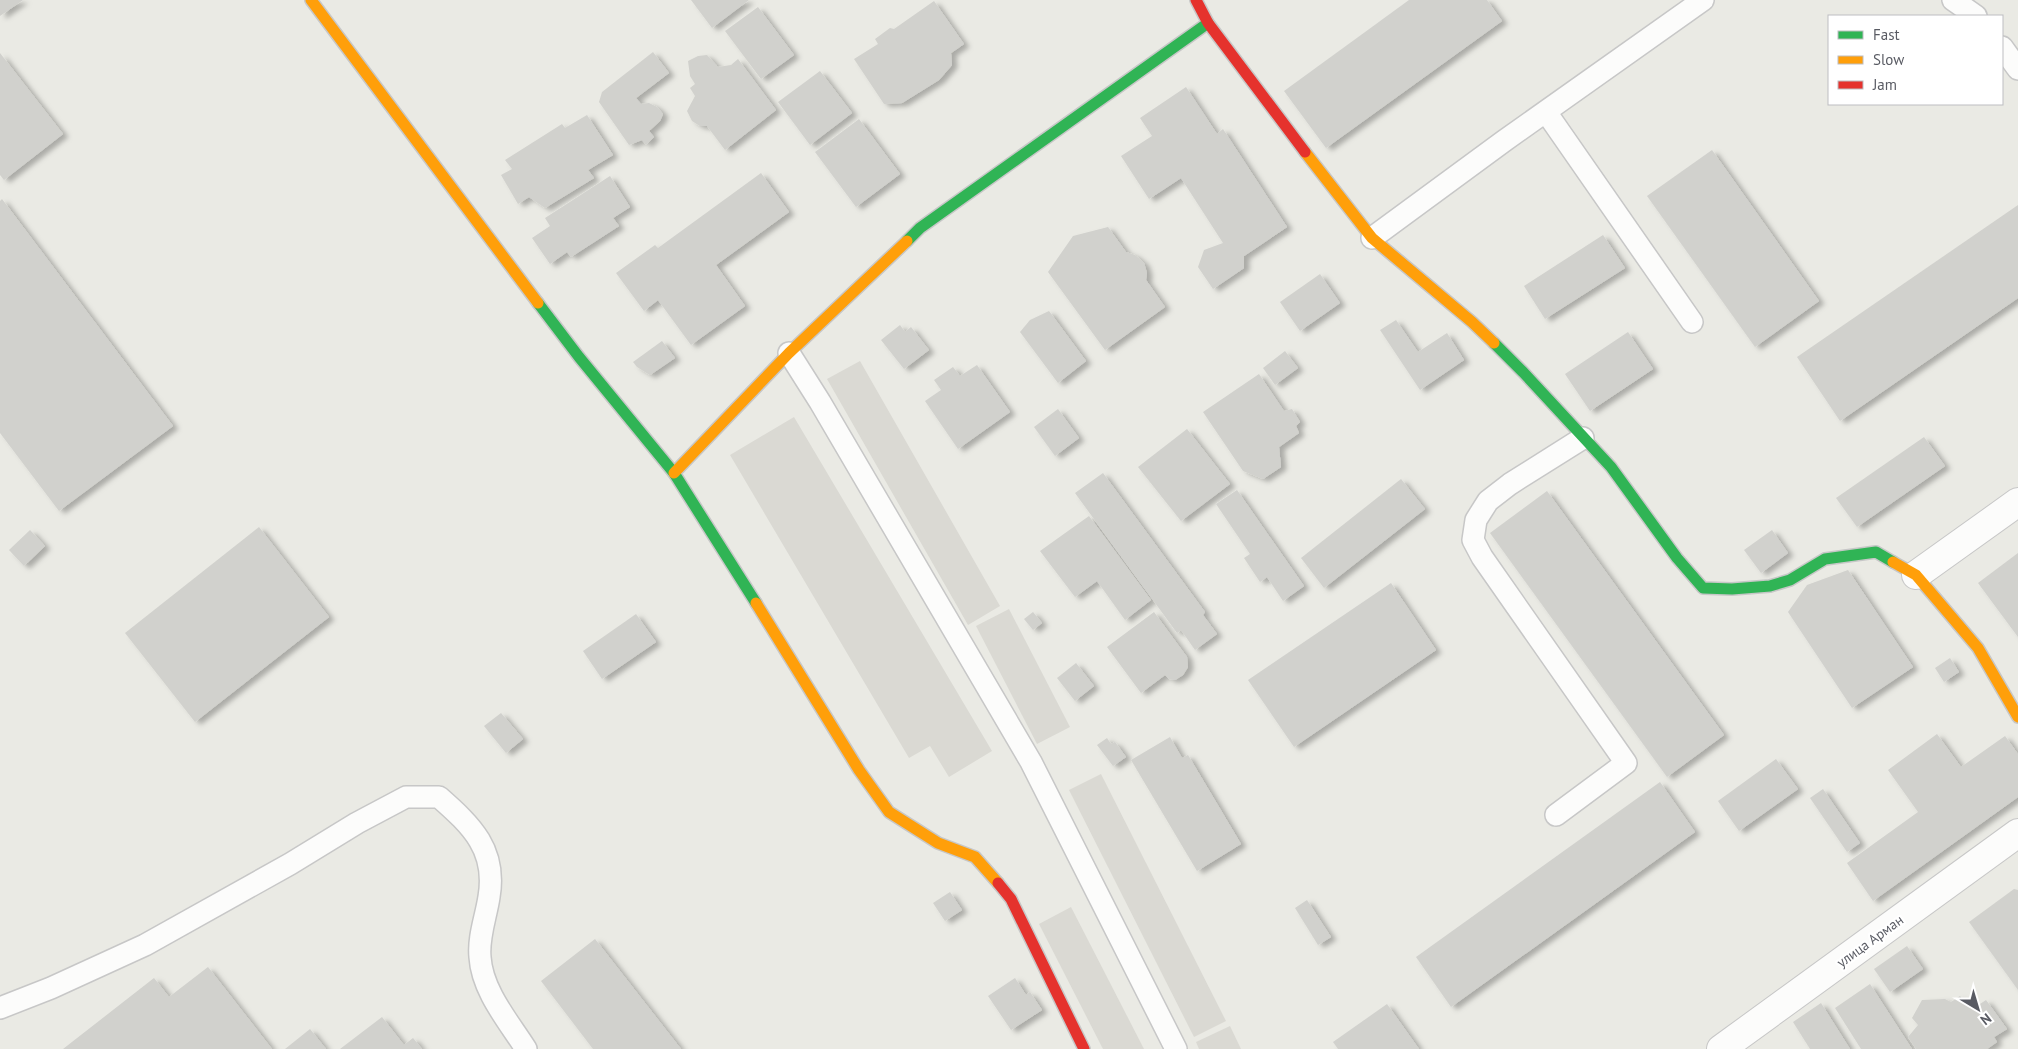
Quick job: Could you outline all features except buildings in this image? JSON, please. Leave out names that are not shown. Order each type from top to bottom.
[{"type":"street","points":[[311,0],[579,357],[674,473],[810,689],[858,770],[889,812],[938,842],[975,857],[1011,899],[1084,1049]]},
{"type":"street","points":[[674,473],[789,353],[920,228],[1204,8],[1276,116],[1372,238],[1472,322],[1523,372],[1611,467],[1677,558],[1704,588],[1732,589],[1770,586],[1790,580],[1824,559],[1876,552],[1916,575],[1978,648],[2018,717]]},
{"type":"street","points":[[1916,575],[2018,502]]},
{"type":"street","name":"улица Арман","points":[[1721,1049],[2018,832]]},
{"type":"lane","points":[[1372,238],[1703,0]]},
{"type":"lane","points":[[1953,0],[1975,15]]},
{"type":"lane","points":[[2003,48],[2018,69]]},
{"type":"lane","points":[[1546,112],[1692,322]]},
{"type":"lane","points":[[789,353],[820,402],[1031,762],[1176,1049]]},
{"type":"lane","points":[[1556,814],[1626,764],[1482,557],[1473,540],[1476,520],[1488,501],[1510,484],[1583,438]]},
{"type":"lane","points":[[0,1008],[51,988],[145,945],[290,864],[357,823],[406,797],[439,797],[463,818],[482,842],[491,865],[489,896],[482,927],[480,958],[486,985],[526,1049]]},
{"type":"shaded area","points":[[860,361],[1000,606],[968,625],[827,379]]},
{"type":"shaded area","points":[[794,417],[992,751],[949,777],[930,746],[909,758],[730,455]]},
{"type":"shaded area","points":[[1009,609],[1070,727],[1037,744],[976,626]]},
{"type":"shaded area","points":[[1101,774],[1226,1021],[1194,1037],[1069,790]]},
{"type":"shaded area","points":[[1071,907],[1144,1049],[1103,1049],[1039,924]]},
{"type":"shaded area","points":[[1230,1026],[1241,1049],[1199,1049],[1196,1042]]},
{"type":"traffic: fast","points":[[907,241],[920,228],[1208,23]]},
{"type":"traffic: fast","points":[[538,303],[579,357],[674,473],[756,603]]},
{"type":"traffic: fast","points":[[1494,343],[1611,467],[1677,558],[1703,588],[1732,589],[1770,586],[1790,580],[1825,559],[1876,552],[1893,562]]},
{"type":"traffic: slow","points":[[311,0],[538,303]]},
{"type":"traffic: slow","points":[[1305,152],[1372,238],[1472,322],[1494,343]]},
{"type":"traffic: slow","points":[[674,473],[789,353],[907,241]]},
{"type":"traffic: slow","points":[[1893,562],[1916,575],[1978,648],[2018,717]]},
{"type":"traffic: slow","points":[[756,603],[859,770],[889,812],[938,843],[975,857],[998,883]]},
{"type":"traffic: jam","points":[[1196,0],[1208,23],[1305,152]]},
{"type":"traffic: jam","points":[[998,883],[1011,899],[1084,1049]]}]
